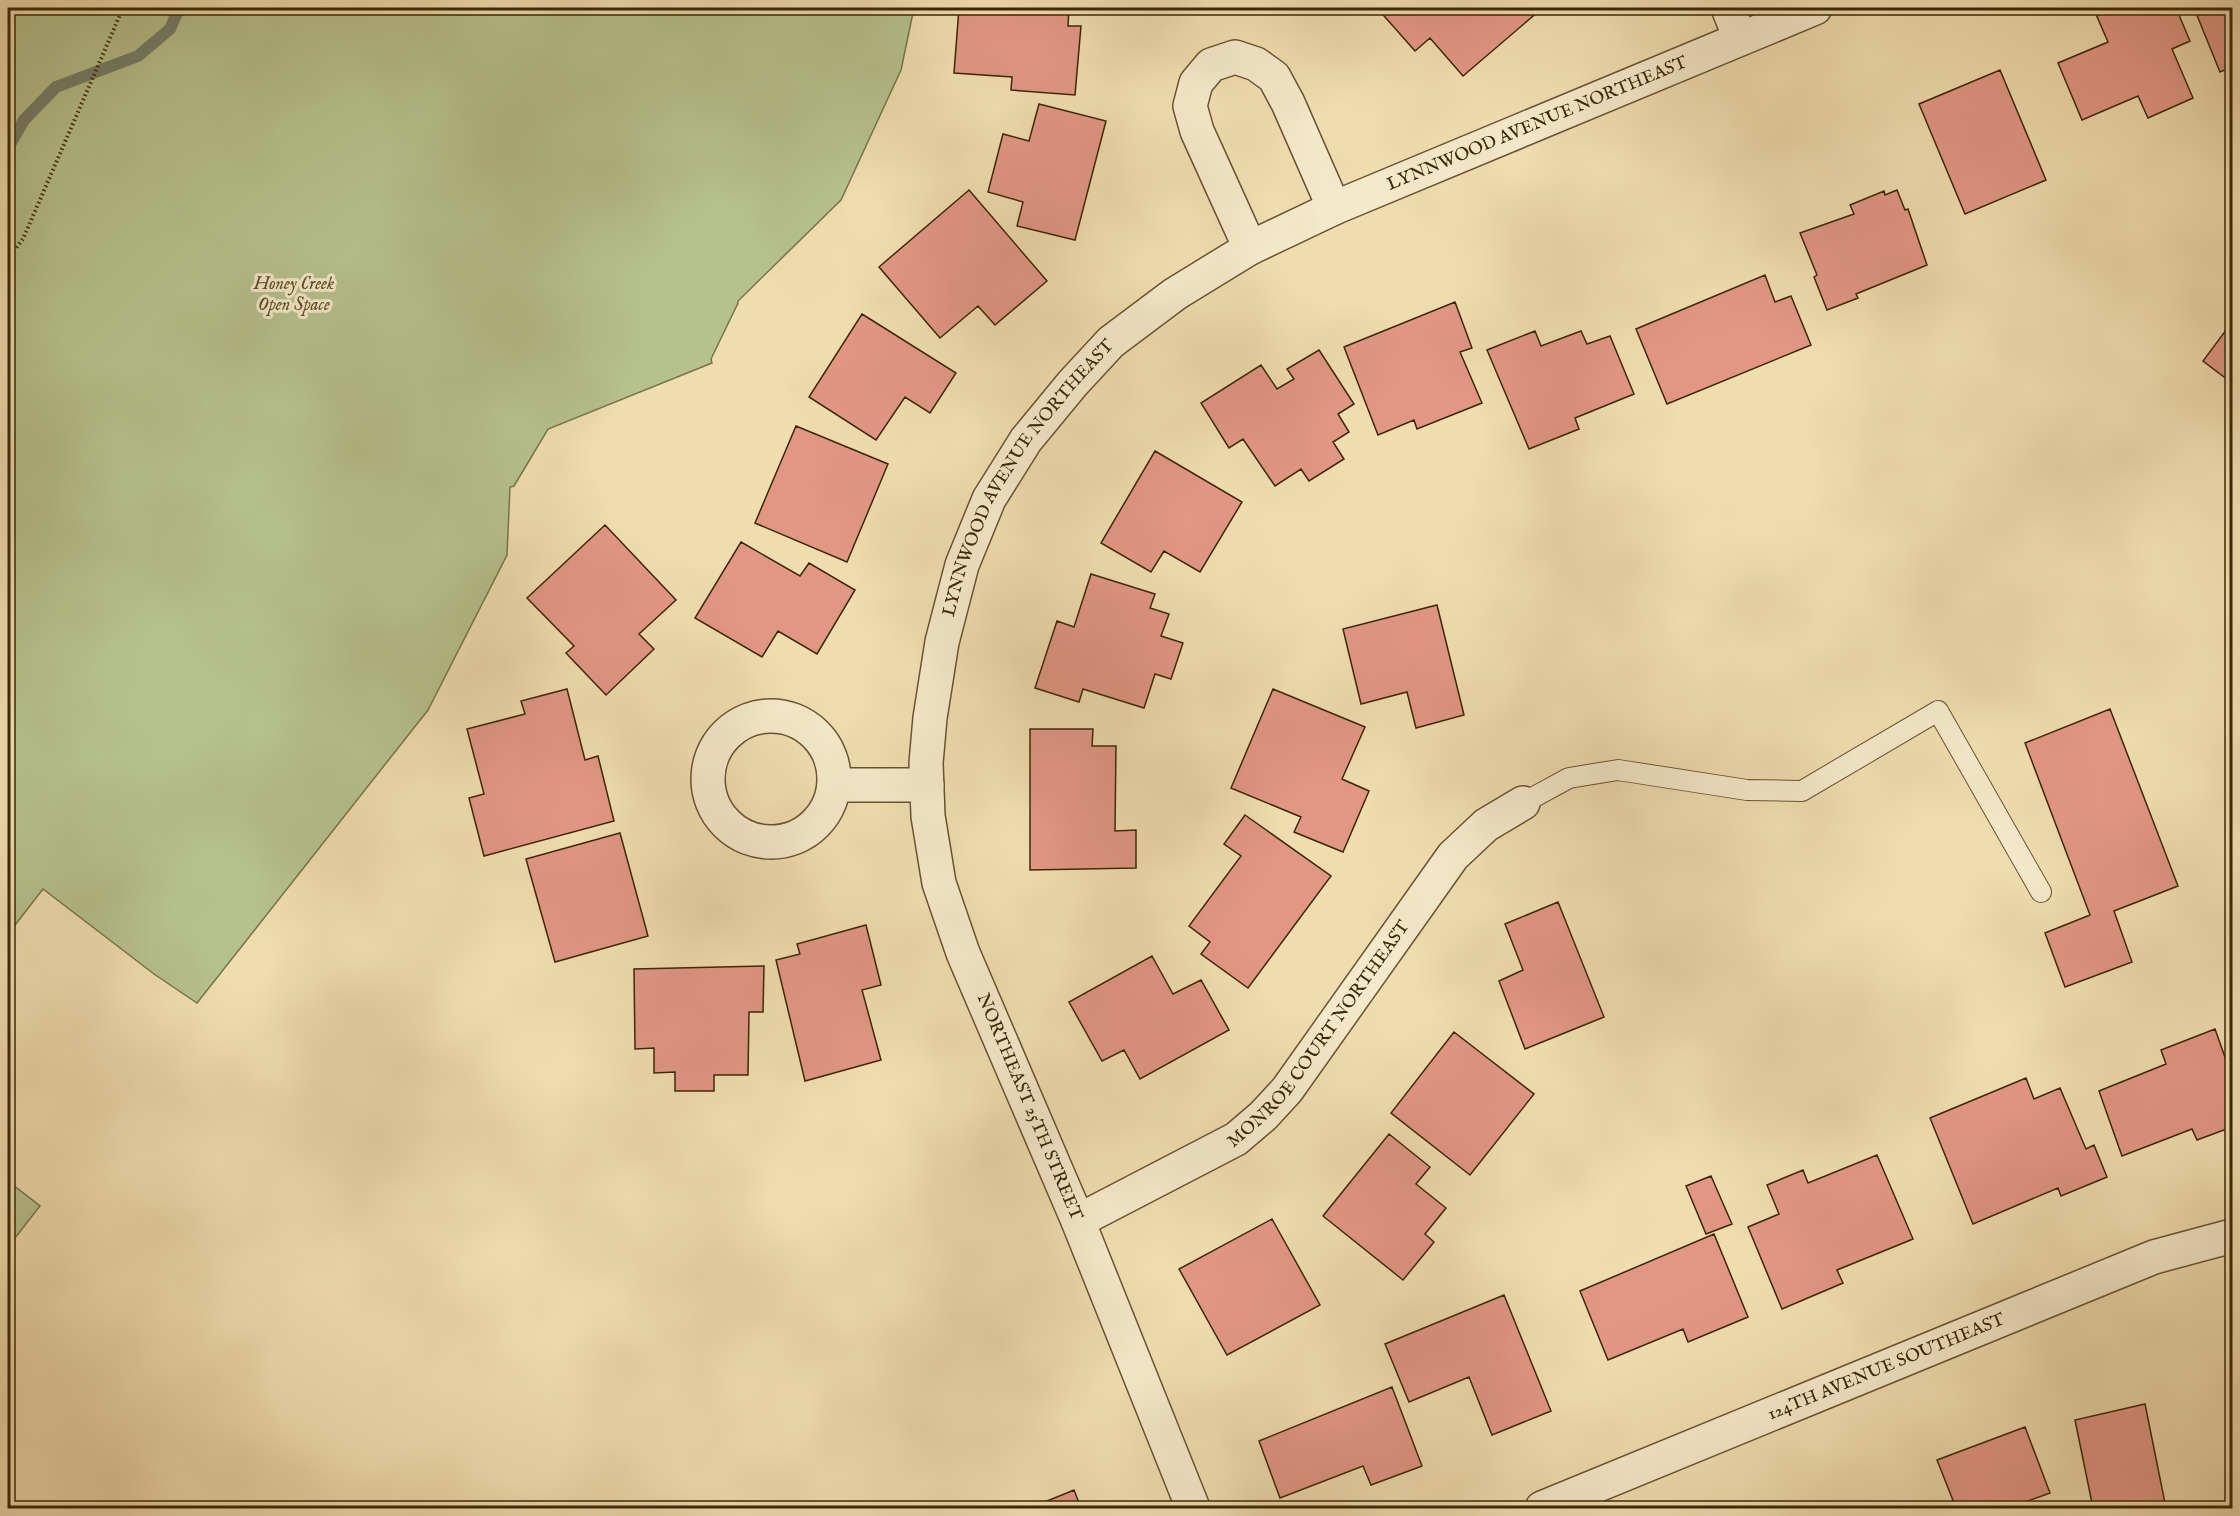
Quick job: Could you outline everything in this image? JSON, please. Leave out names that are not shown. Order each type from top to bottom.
[{"type":"street","points":[[1728,8],[1740,38]]},
{"type":"street","name":"LYNNWOOD AVENUE NORTHEAST","points":[[927,785],[926,763],[930,718],[942,642],[962,565],[989,499],[1026,440],[1073,383],[1111,342],[1175,294],[1250,248],[1334,208],[1815,8]]},
{"type":"street","points":[[1250,248],[1197,131],[1190,106],[1196,83],[1211,65],[1235,57],[1256,64],[1274,77],[1288,102],[1334,208]]},
{"type":"street","points":[[834,785],[927,785]]},
{"type":"street","name":"NORTHEAST 25TH STREET","points":[[927,785],[928,816],[939,883],[963,953],[1078,1221],[1193,1509]]},
{"type":"street","name":"MONROE COURT NORTHEAST","points":[[1078,1221],[1236,1139],[1263,1116],[1287,1090],[1453,856],[1486,825],[1523,803]]},
{"type":"street","name":"124TH AVENUE SOUTHEAST","points":[[1542,1509],[2154,1257],[2232,1236]]},
{"type":"lane","points":[[1523,803],[1569,778],[1618,770],[1746,790],[1802,791],[1938,711],[2041,892]]},
{"type":"path","points":[[8,258],[23,239],[123,8]]},
{"type":"green space","name":"Honey Creek Open Space","points":[[8,8],[914,8],[901,70],[841,200],[738,301],[711,359],[712,363],[548,429],[514,486],[510,487],[507,555],[428,710],[197,1003],[154,974],[43,889],[8,934]]},
{"type":"green space","points":[[8,1181],[40,1206],[8,1247]]},
{"type":"building","points":[[959,8],[1069,8],[1068,26],[1081,26],[1075,95],[1011,90],[1012,77],[954,73]]},
{"type":"building","points":[[1377,8],[1536,8],[1539,11],[1463,76],[1430,38],[1415,51]]},
{"type":"building","points":[[2107,8],[2176,8],[2190,41],[2172,49],[2193,98],[2148,118],[2138,96],[2082,120],[2058,63],[2108,42],[2095,12]]},
{"type":"building","points":[[2194,8],[2232,8],[2232,67],[2220,72]]},
{"type":"building","points":[[2000,70],[2046,180],[1965,214],[1919,104]]},
{"type":"building","points":[[1039,104],[1106,121],[1075,240],[1017,226],[1023,202],[988,192],[1003,134],[1029,141]]},
{"type":"building","points":[[969,190],[1047,281],[995,325],[978,306],[940,338],[879,267]]},
{"type":"building","points":[[1897,190],[1905,210],[1908,209],[1927,265],[1856,294],[1858,298],[1827,310],[1814,277],[1817,275],[1800,233],[1854,214],[1850,205],[1884,191],[1885,195]]},
{"type":"building","points":[[1765,275],[1775,302],[1791,296],[1811,345],[1667,404],[1636,329]]},
{"type":"building","points":[[1455,302],[1472,348],[1460,352],[1482,403],[1417,429],[1414,420],[1378,435],[1344,347]]},
{"type":"building","points":[[862,314],[956,373],[930,413],[905,397],[876,440],[809,397]]},
{"type":"building","points":[[2232,322],[2232,383],[2203,361]]},
{"type":"building","points":[[1535,331],[1541,346],[1581,331],[1587,344],[1610,336],[1634,394],[1575,418],[1579,429],[1529,449],[1487,350]]},
{"type":"building","points":[[1319,350],[1354,404],[1338,414],[1349,432],[1333,442],[1344,459],[1309,481],[1301,469],[1275,486],[1243,439],[1229,448],[1201,403],[1261,365],[1277,389],[1294,379],[1287,369]]},
{"type":"building","points":[[796,426],[888,464],[847,562],[755,523]]},
{"type":"building","points":[[1155,451],[1242,502],[1200,572],[1164,551],[1151,572],[1101,543]]},
{"type":"building","points":[[605,525],[676,600],[639,634],[654,649],[606,695],[566,653],[574,646],[527,598]]},
{"type":"building","points":[[741,542],[800,576],[809,563],[855,590],[817,654],[778,631],[762,657],[695,618]]},
{"type":"building","points":[[1091,574],[1155,594],[1150,608],[1169,614],[1161,636],[1183,643],[1171,679],[1155,674],[1144,708],[1083,689],[1079,702],[1035,688],[1057,621],[1074,627]]},
{"type":"building","points":[[1437,605],[1464,715],[1416,728],[1407,692],[1361,704],[1343,629]]},
{"type":"building","points":[[567,689],[585,760],[598,756],[614,821],[484,856],[469,798],[484,794],[467,729],[525,714],[521,701]]},
{"type":"building","points":[[1273,689],[1365,727],[1342,779],[1369,791],[1343,852],[1294,832],[1301,817],[1231,788]]},
{"type":"building","points":[[2110,709],[2178,886],[2114,911],[2132,962],[2065,987],[2045,933],[2090,915],[2025,743]]},
{"type":"building","points":[[1030,729],[1093,729],[1092,746],[1116,746],[1115,831],[1136,830],[1136,868],[1030,870]]},
{"type":"building","points":[[1245,815],[1331,876],[1248,988],[1201,954],[1210,942],[1189,926],[1241,856],[1224,844]]},
{"type":"building","points":[[620,833],[648,936],[555,962],[526,859]]},
{"type":"building","points":[[1558,902],[1604,1017],[1525,1049],[1499,981],[1523,970],[1505,924]]},
{"type":"building","points":[[866,925],[881,985],[862,990],[881,1060],[805,1081],[776,960],[800,954],[797,944]]},
{"type":"building","points":[[1152,956],[1173,994],[1201,980],[1229,1030],[1140,1079],[1124,1050],[1102,1061],[1069,1002]]},
{"type":"building","points":[[764,966],[763,1012],[749,1012],[748,1075],[714,1075],[714,1091],[675,1091],[675,1072],[654,1073],[654,1048],[635,1049],[634,969]]},
{"type":"building","points":[[2215,1029],[2232,1077],[2232,1127],[2197,1140],[2192,1129],[2122,1156],[2099,1091],[2166,1064],[2161,1050]]},
{"type":"building","points":[[1454,1032],[1534,1094],[1470,1175],[1391,1113]]},
{"type":"building","points":[[2026,1078],[2034,1099],[2060,1088],[2086,1149],[2094,1145],[2107,1177],[2061,1196],[2058,1188],[1973,1224],[1930,1118]]},
{"type":"building","points":[[1389,1134],[1430,1167],[1416,1184],[1446,1208],[1425,1234],[1434,1242],[1403,1280],[1323,1216]]},
{"type":"building","points":[[1877,1155],[1913,1239],[1837,1270],[1843,1283],[1782,1309],[1748,1227],[1779,1214],[1767,1185],[1803,1170],[1808,1183]]},
{"type":"building","points":[[1711,1176],[1732,1224],[1706,1234],[1686,1186]]},
{"type":"building","points":[[1272,1219],[1320,1305],[1227,1355],[1179,1269]]},
{"type":"building","points":[[1714,1234],[1748,1317],[1688,1342],[1683,1329],[1608,1360],[1580,1291]]},
{"type":"building","points":[[1504,1295],[1551,1411],[1492,1435],[1469,1377],[1409,1402],[1385,1344]]},
{"type":"building","points":[[1392,1387],[1422,1466],[1371,1485],[1363,1466],[1280,1498],[1259,1441]]},
{"type":"building","points":[[2145,1404],[2166,1508],[2093,1508],[2075,1420]]},
{"type":"building","points":[[2025,1427],[2050,1493],[2008,1508],[1956,1508],[1937,1460]]},
{"type":"building","points":[[1074,1490],[1081,1508],[1030,1508]]},
{"type":"waterway","points":[[8,148],[24,120],[56,87],[138,56],[170,29],[179,8]]}]
